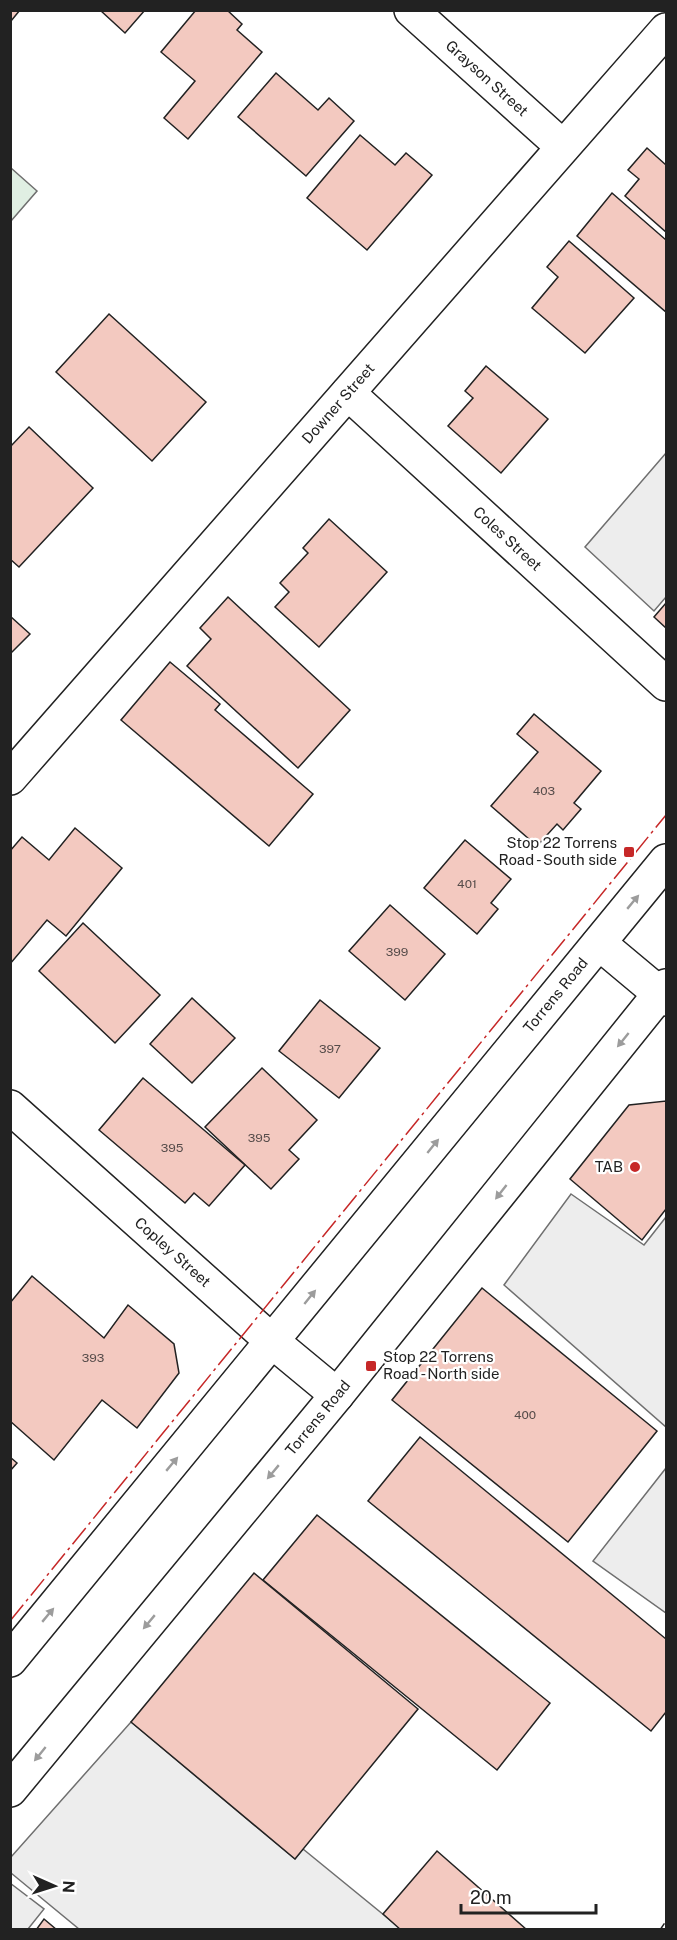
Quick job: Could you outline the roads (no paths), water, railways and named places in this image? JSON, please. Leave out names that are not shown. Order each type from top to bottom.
[{"type":"street","name":"Grayson Street","points":[[411,10],[563,147]]},
{"type":"street","name":"Downer Street","points":[[10,778],[666,30]]},
{"type":"street","name":"Coles Street","points":[[348,393],[666,684]]},
{"type":"street","name":"Torrens Road","points":[[10,1660],[666,861]]},
{"type":"street","points":[[599,943],[664,993]]},
{"type":"street","name":"Torrens Road","points":[[10,1791],[338,1395],[664,993]]},
{"type":"street","name":"Copley Street","points":[[10,1107],[273,1342],[338,1395]]},
{"type":"place","name":"Stop 22 Torrens Road - South side","points":[[629,852]]},
{"type":"place","name":"TAB","points":[[635,1167]]},
{"type":"place","name":"Stop 22 Torrens Road - North side","points":[[371,1366]]}]
